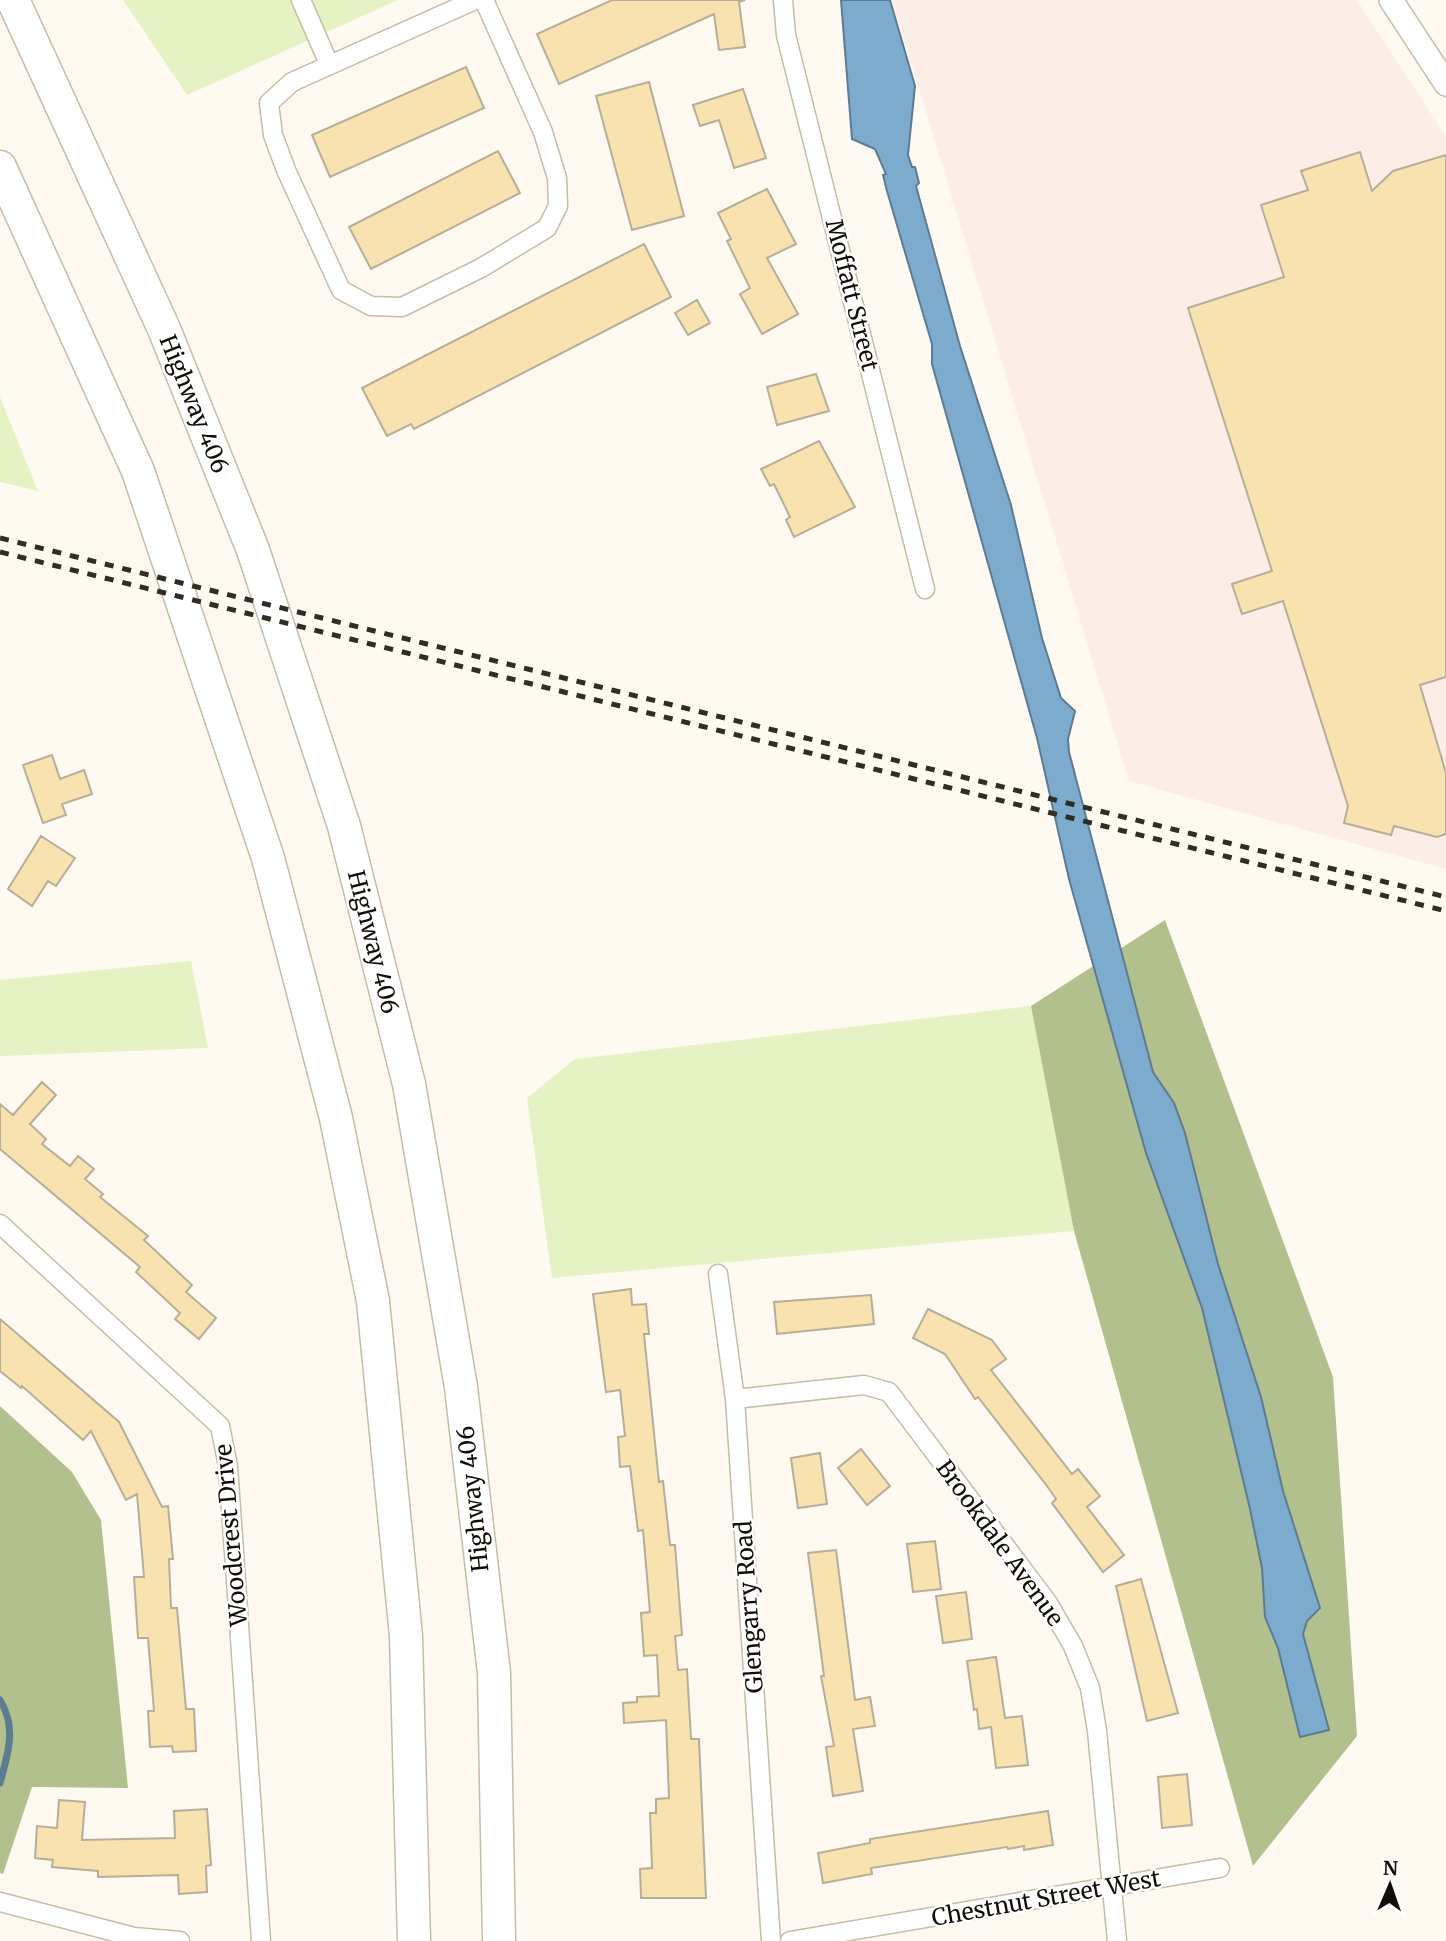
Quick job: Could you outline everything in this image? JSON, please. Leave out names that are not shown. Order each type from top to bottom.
[{"type":"highway","name":"Highway 406","points":[[13,0],[185,381],[253,550],[344,826],[409,1084],[461,1387],[494,1673],[499,1941]]},
{"type":"highway","points":[[0,167],[138,471],[268,858],[336,1118],[374,1314],[406,1636],[415,1882],[414,1941]]},
{"type":"street","points":[[301,0],[329,64]]},
{"type":"street","points":[[475,0],[292,82],[269,103],[274,135],[286,170],[341,290],[371,306],[402,307],[481,268],[547,228],[558,206],[557,178],[543,132],[484,0]]},
{"type":"street","name":"Moffatt Street","points":[[783,0],[786,35],[925,589]]},
{"type":"street","points":[[1391,0],[1446,84]]},
{"type":"street","name":"Woodcrest Drive","points":[[0,1224],[220,1426],[228,1466],[261,1941]]},
{"type":"street","name":"Glengarry Road","points":[[718,1274],[735,1399],[771,1941]]},
{"type":"street","name":"Brookdale Avenue","points":[[735,1399],[864,1385],[889,1392],[1048,1603],[1073,1646],[1090,1688],[1116,1941]]},
{"type":"street","name":"Chestnut Street West","points":[[790,1941],[1220,1868]]},
{"type":"street","points":[[0,1902],[134,1937],[180,1941]]},
{"type":"shaded area","points":[[892,0],[1357,0],[1446,137],[1446,869],[1129,781]]},
{"type":"green space","points":[[123,0],[398,0],[187,95]]},
{"type":"green space","points":[[0,397],[38,491],[0,482]]},
{"type":"green space","points":[[1165,920],[1333,1377],[1357,1736],[1253,1866],[1074,1231],[1031,1006]]},
{"type":"green space","points":[[191,961],[208,1048],[0,1056],[0,980]]},
{"type":"green space","points":[[1031,1006],[1074,1231],[552,1278],[527,1098],[575,1059]]},
{"type":"green space","points":[[0,1406],[72,1472],[101,1520],[128,1788],[32,1787],[3,1874],[0,1873]]},
{"type":"water","points":[[841,0],[890,0],[915,86],[908,155],[912,167],[915,167],[919,183],[916,186],[960,346],[1011,505],[1042,638],[1061,698],[1075,711],[1068,739],[1069,752],[1153,1072],[1174,1103],[1185,1133],[1218,1264],[1261,1397],[1283,1491],[1320,1608],[1307,1621],[1303,1634],[1329,1730],[1300,1737],[1278,1648],[1265,1617],[1262,1568],[1250,1509],[1202,1308],[1146,1153],[1069,879],[1037,738],[932,364],[932,344],[887,191],[883,175],[886,174],[875,149],[852,139]]},
{"type":"building","points":[[612,0],[745,0],[739,2],[745,47],[719,50],[714,14],[559,84],[537,34]]},
{"type":"building","points":[[466,67],[484,108],[330,177],[312,135]]},
{"type":"building","points":[[649,82],[684,216],[632,230],[596,96]]},
{"type":"building","points":[[743,89],[766,158],[734,168],[719,120],[700,126],[693,105]]},
{"type":"building","points":[[498,151],[520,193],[371,269],[349,227]]},
{"type":"building","points":[[1360,152],[1372,191],[1393,171],[1446,155],[1446,677],[1420,685],[1446,773],[1446,834],[1437,837],[1394,826],[1391,835],[1344,823],[1348,806],[1283,601],[1242,614],[1232,584],[1272,571],[1188,308],[1284,277],[1261,205],[1308,190],[1301,171]]},
{"type":"building","points":[[767,189],[796,244],[767,258],[798,314],[762,334],[740,294],[750,288],[727,241],[731,239],[718,213]]},
{"type":"building","points":[[644,244],[671,297],[414,429],[411,424],[387,436],[362,388]]},
{"type":"building","points":[[697,300],[710,323],[688,335],[675,313]]},
{"type":"building","points":[[816,374],[829,411],[777,425],[767,387]]},
{"type":"building","points":[[819,441],[855,507],[794,537],[786,520],[790,517],[774,484],[770,486],[761,469]]},
{"type":"building","points":[[52,755],[60,779],[84,770],[92,794],[62,804],[66,815],[43,823],[23,765]]},
{"type":"building","points":[[41,836],[75,858],[56,886],[48,881],[32,906],[8,889]]},
{"type":"building","points":[[42,1082],[56,1095],[30,1124],[46,1139],[42,1144],[70,1166],[78,1156],[94,1169],[85,1179],[103,1194],[100,1197],[148,1236],[144,1240],[192,1285],[186,1292],[216,1318],[199,1339],[175,1319],[180,1313],[136,1272],[140,1267],[0,1149],[0,1104],[13,1115]]},
{"type":"building","points":[[631,1289],[632,1305],[646,1304],[649,1334],[644,1334],[659,1482],[663,1481],[670,1545],[675,1545],[682,1635],[675,1636],[678,1670],[687,1669],[691,1739],[699,1739],[706,1898],[641,1898],[640,1869],[652,1868],[650,1813],[656,1813],[656,1799],[669,1798],[666,1720],[624,1723],[623,1703],[637,1702],[637,1697],[659,1696],[657,1655],[644,1656],[641,1613],[650,1612],[643,1530],[638,1531],[630,1466],[620,1467],[618,1437],[625,1436],[620,1390],[606,1392],[593,1294]]},
{"type":"building","points":[[871,1295],[874,1324],[777,1334],[774,1302]]},
{"type":"building","points":[[928,1309],[992,1340],[1006,1359],[991,1370],[1072,1474],[1078,1469],[1100,1496],[1087,1507],[1124,1555],[1103,1572],[1052,1503],[1056,1499],[1047,1486],[978,1397],[975,1399],[945,1354],[913,1338]]},
{"type":"building","points":[[0,1319],[119,1422],[162,1507],[168,1506],[173,1559],[169,1559],[171,1608],[177,1608],[186,1709],[194,1709],[196,1751],[173,1752],[172,1746],[150,1747],[148,1711],[154,1711],[148,1638],[138,1638],[134,1577],[144,1577],[137,1494],[126,1500],[91,1431],[83,1440],[22,1386],[21,1388],[0,1371]]},
{"type":"building","points":[[861,1449],[890,1486],[867,1505],[838,1468]]},
{"type":"building","points":[[820,1453],[827,1504],[798,1508],[791,1458]]},
{"type":"building","points":[[935,1541],[941,1589],[913,1592],[907,1544]]},
{"type":"building","points":[[836,1550],[855,1700],[870,1697],[875,1726],[853,1729],[863,1791],[833,1796],[826,1747],[834,1746],[821,1676],[824,1676],[808,1553]]},
{"type":"building","points":[[1141,1579],[1178,1713],[1147,1721],[1116,1586]]},
{"type":"building","points":[[966,1592],[972,1639],[943,1643],[936,1596]]},
{"type":"building","points":[[996,1657],[1005,1718],[1022,1716],[1028,1765],[996,1768],[991,1727],[979,1729],[967,1661]]},
{"type":"building","points":[[1187,1774],[1192,1825],[1162,1828],[1158,1777]]},
{"type":"building","points":[[59,1800],[85,1802],[82,1840],[175,1838],[174,1811],[207,1809],[211,1865],[206,1866],[207,1892],[179,1894],[178,1875],[98,1877],[98,1871],[52,1867],[53,1860],[35,1858],[37,1826],[57,1828]]},
{"type":"building","points":[[1048,1811],[1053,1845],[1024,1850],[1024,1846],[1007,1847],[871,1868],[872,1874],[823,1883],[818,1853],[870,1843],[870,1839]]},
{"type":"waterway","points":[[0,1700],[10,1731],[0,1783]]},
{"type":"railway","points":[[0,538],[1446,897]]},
{"type":"railway","points":[[0,552],[1446,911]]}]
